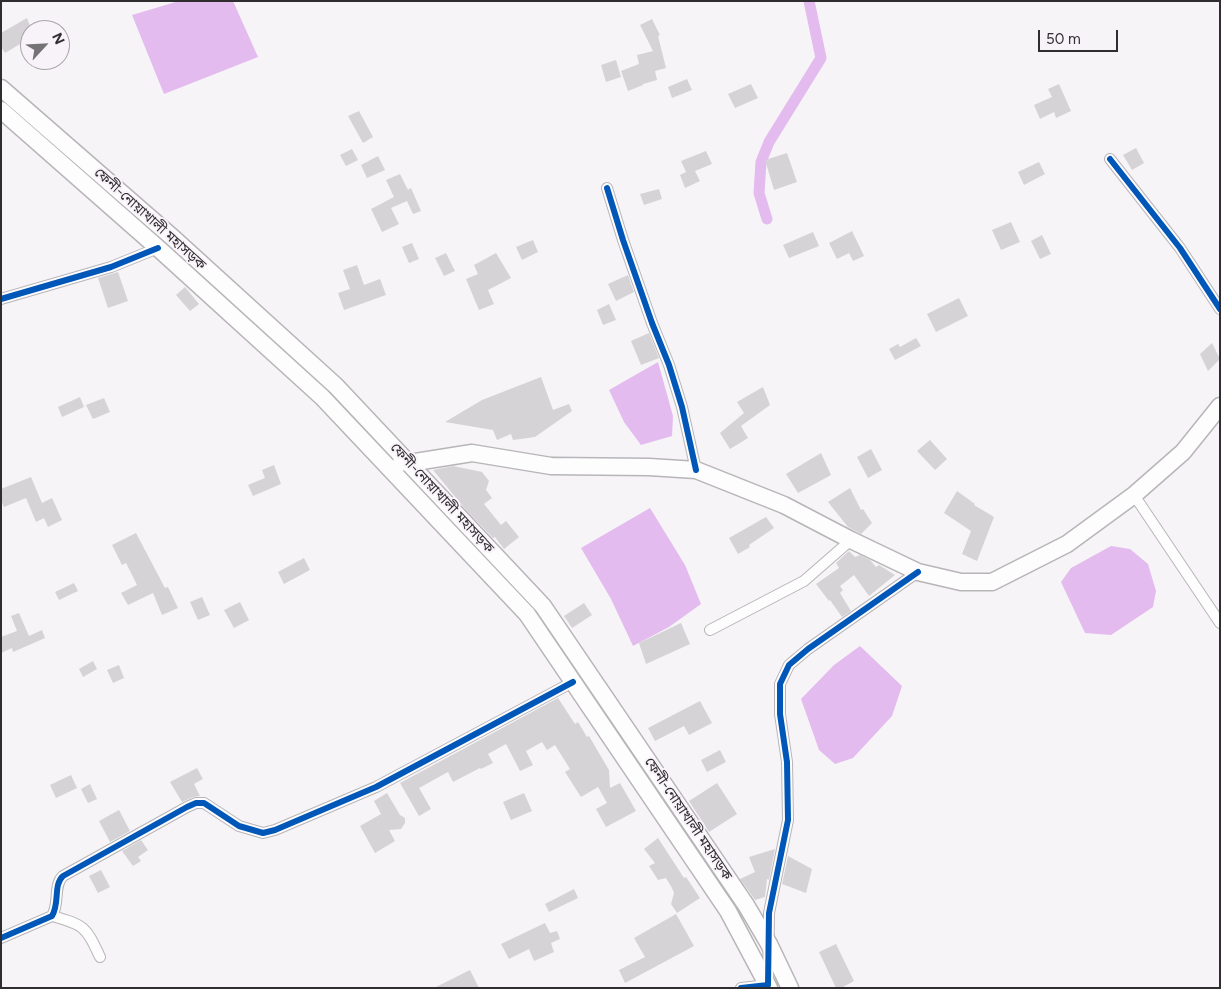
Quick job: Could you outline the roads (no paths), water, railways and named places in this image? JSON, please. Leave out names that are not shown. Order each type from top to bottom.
[{"type":"highway","name":"ফেনী-নোয়াখালী মহাসড়ক","points":[[1,88],[172,237],[336,386],[543,606],[740,896],[769,944],[790,988]]},
{"type":"highway","name":"ফেনী-নোয়াখালী মহাসড়ক","points":[[1,110],[158,248],[322,397],[527,614],[728,911],[769,986]]},
{"type":"highway","points":[[384,462],[409,463],[472,453],[551,466],[649,467],[696,470],[784,505],[918,572],[961,582],[992,582],[1067,544],[1134,494],[1183,452],[1220,406]]},
{"type":"street","points":[[1110,159],[1180,248],[1220,309]]},
{"type":"street","points":[[607,188],[652,324],[669,365],[682,407],[696,470]]},
{"type":"street","points":[[1,299],[111,266],[158,248]]},
{"type":"street","points":[[1134,494],[1220,623]]},
{"type":"street","points":[[710,630],[804,581],[851,540]]},
{"type":"street","points":[[741,988],[769,986],[769,913],[788,820],[787,762],[780,714],[780,684],[789,665],[808,649],[918,572]]},
{"type":"street","points":[[52,916],[58,903],[57,885],[60,878],[187,806],[204,803],[239,826],[263,832],[275,830],[376,787],[573,682]]},
{"type":"street","points":[[1,938],[52,916],[79,925],[90,934],[100,956]]},
{"type":"waterway","points":[[767,219],[759,193],[761,162],[769,142],[821,58],[809,1]]}]
